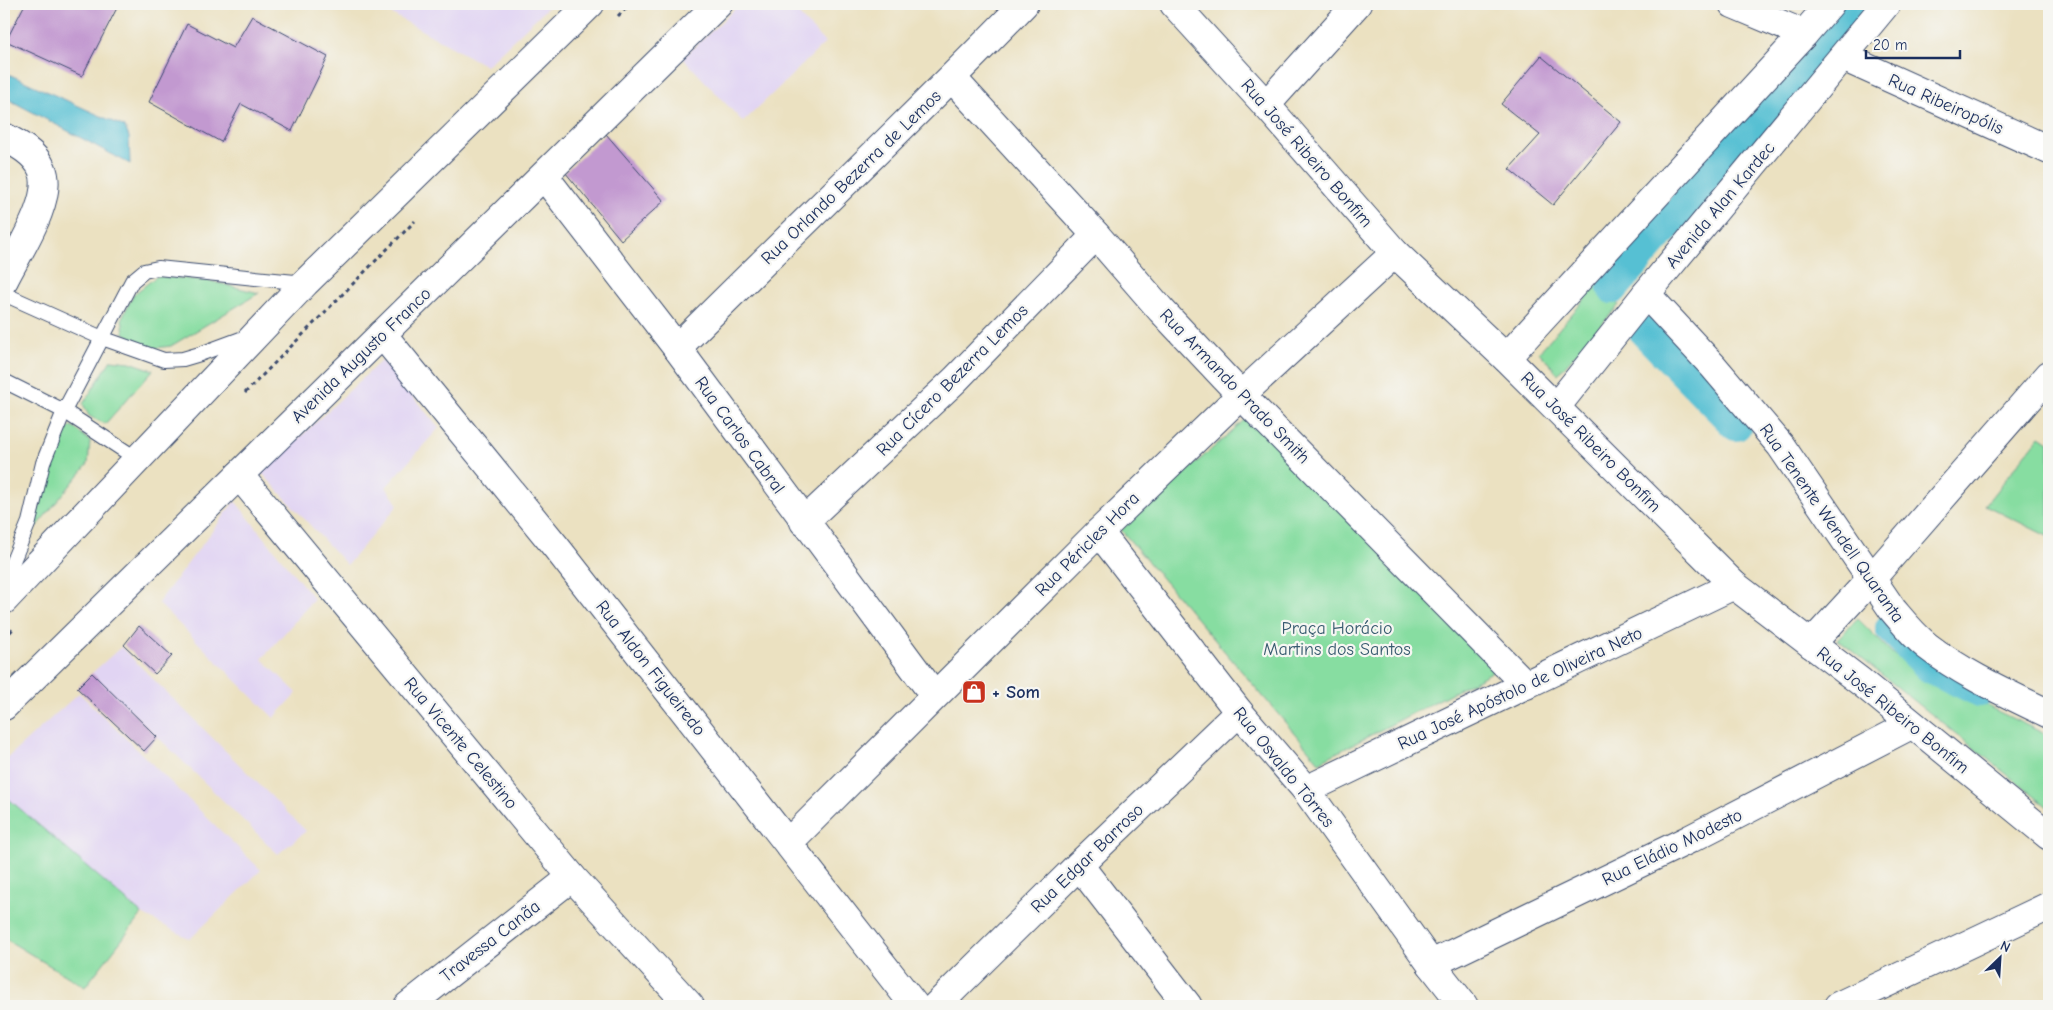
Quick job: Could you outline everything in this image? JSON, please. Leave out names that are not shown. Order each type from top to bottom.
[{"type":"street","points":[[4,600],[305,283],[590,4]]},
{"type":"street","name":"Avenida Augusto Franco","points":[[4,706],[718,4]]},
{"type":"street","name":"Rua Orlando Bezerra de Lemos","points":[[677,348],[795,230],[952,78],[1024,4]]},
{"type":"street","name":"Rua José Ribeiro Bonfim","points":[[1174,4],[1266,105],[1395,253],[1506,358],[1734,584],[1861,682],[1911,725],[2049,836]]},
{"type":"street","points":[[1266,105],[1357,4]]},
{"type":"street","points":[[1733,4],[1804,34]]},
{"type":"street","points":[[1506,358],[1830,4]]},
{"type":"street","name":"Avenida Alan Kardec","points":[[1556,407],[1646,294],[1886,4]]},
{"type":"street","name":"Rua Ribeiropólis","points":[[1843,57],[2049,150]]},
{"type":"street","name":"Rua Armando Prado Smith","points":[[952,78],[1240,395],[1526,685]]},
{"type":"street","points":[[4,280],[44,196],[45,182],[42,168],[14,142]]},
{"type":"street","name":"Rua Carlos Cabral","points":[[544,176],[677,348],[804,522],[934,695]]},
{"type":"street","name":"Rua Cícero Bezerra Lemos","points":[[804,522],[955,380],[1096,235]]},
{"type":"street","name":"Rua Péricles Hora","points":[[788,843],[1099,532],[1240,395],[1395,253]]},
{"type":"street","name":"Rua Tenente Wendell Quaranta","points":[[1646,294],[1713,366],[1781,446],[1892,609],[1907,628],[1926,646],[1948,660],[2004,692],[2049,714]]},
{"type":"street","name":"Rua Aldon Figueiredo","points":[[382,334],[556,547],[915,1006]]},
{"type":"street","points":[[1811,644],[1872,578],[2049,375]]},
{"type":"street","name":"Rua Vicente Celestino","points":[[239,475],[572,877],[690,1006]]},
{"type":"street","name":"Rua Osvaldo Tôrres","points":[[1099,532],[1239,712],[1306,790],[1431,964],[1464,1006]]},
{"type":"street","name":"Rua José Apóstolo de Oliveira Neto","points":[[1306,790],[1734,584]]},
{"type":"street","name":"Rua Edgar Barroso","points":[[936,1006],[1079,865],[1239,712]]},
{"type":"street","name":"Rua Eládio Modesto","points":[[1431,964],[1690,839],[1911,725]]},
{"type":"street","points":[[1079,865],[1188,1006]]},
{"type":"street","name":"Travessa Canãa","points":[[408,1006],[572,877]]},
{"type":"street","points":[[1838,1006],[2049,906]]},
{"type":"lane","points":[[4,583],[29,522],[43,463],[64,411],[132,281],[144,271],[158,268],[305,283]]},
{"type":"lane","points":[[4,294],[102,338],[164,360],[200,354],[258,332]]},
{"type":"lane","points":[[4,381],[64,411],[137,459]]},
{"type":"path","points":[[617,16],[630,4]]},
{"type":"path","points":[[240,399],[420,216]]},
{"type":"path","points":[[4,638],[18,624]]},
{"type":"shaded area","points":[[374,4],[551,4],[486,66]]},
{"type":"shaded area","points":[[740,4],[789,4],[825,43],[743,122],[683,58]]},
{"type":"shaded area","points":[[382,360],[439,428],[386,487],[398,505],[347,565],[262,473]]},
{"type":"shaded area","points":[[235,501],[314,599],[262,659],[297,693],[274,718],[158,603]]},
{"type":"shaded area","points":[[121,647],[306,831],[278,854],[92,673]]},
{"type":"shaded area","points":[[79,693],[261,870],[190,939],[142,914],[4,795],[4,761]]},
{"type":"green space","points":[[157,276],[210,281],[259,293],[171,346],[148,349],[124,333],[122,318],[133,295]]},
{"type":"green space","points":[[1597,285],[1619,305],[1558,374],[1539,352]]},
{"type":"green space","points":[[111,360],[130,362],[153,370],[105,424],[89,416],[83,404]]},
{"type":"green space","name":"Praça Horácio Martins dos Santos","points":[[1251,414],[1496,670],[1319,762],[1121,530]]},
{"type":"green space","points":[[72,426],[90,441],[88,464],[30,534],[45,489],[53,448],[59,434]]},
{"type":"green space","points":[[2040,436],[2049,442],[2049,537],[1985,505]]},
{"type":"green space","points":[[1858,619],[1892,653],[1993,709],[2049,736],[2049,808],[1837,639]]},
{"type":"green space","points":[[4,795],[142,914],[85,987],[4,938]]},
{"type":"water","points":[[4,72],[125,127],[129,137],[130,164],[4,97]]},
{"type":"building","points":[[25,4],[119,4],[82,76],[6,41]]},
{"type":"building","points":[[252,16],[328,57],[292,131],[241,104],[221,142],[149,102],[187,24],[233,48]]},
{"type":"building","points":[[1541,56],[1621,122],[1553,205],[1509,169],[1540,135],[1501,104]]},
{"type":"building","points":[[606,134],[664,201],[621,240],[565,172]]},
{"type":"building","points":[[139,626],[172,656],[155,674],[124,645]]},
{"type":"building","points":[[92,673],[157,737],[144,751],[77,688]]},
{"type":"waterway","points":[[1613,288],[1857,4]]},
{"type":"waterway","points":[[1645,332],[1736,425]]},
{"type":"waterway","points":[[1891,628],[1930,667],[1980,691]]},
{"type":"place","name":"+ Som","points":[[974,692]]}]
